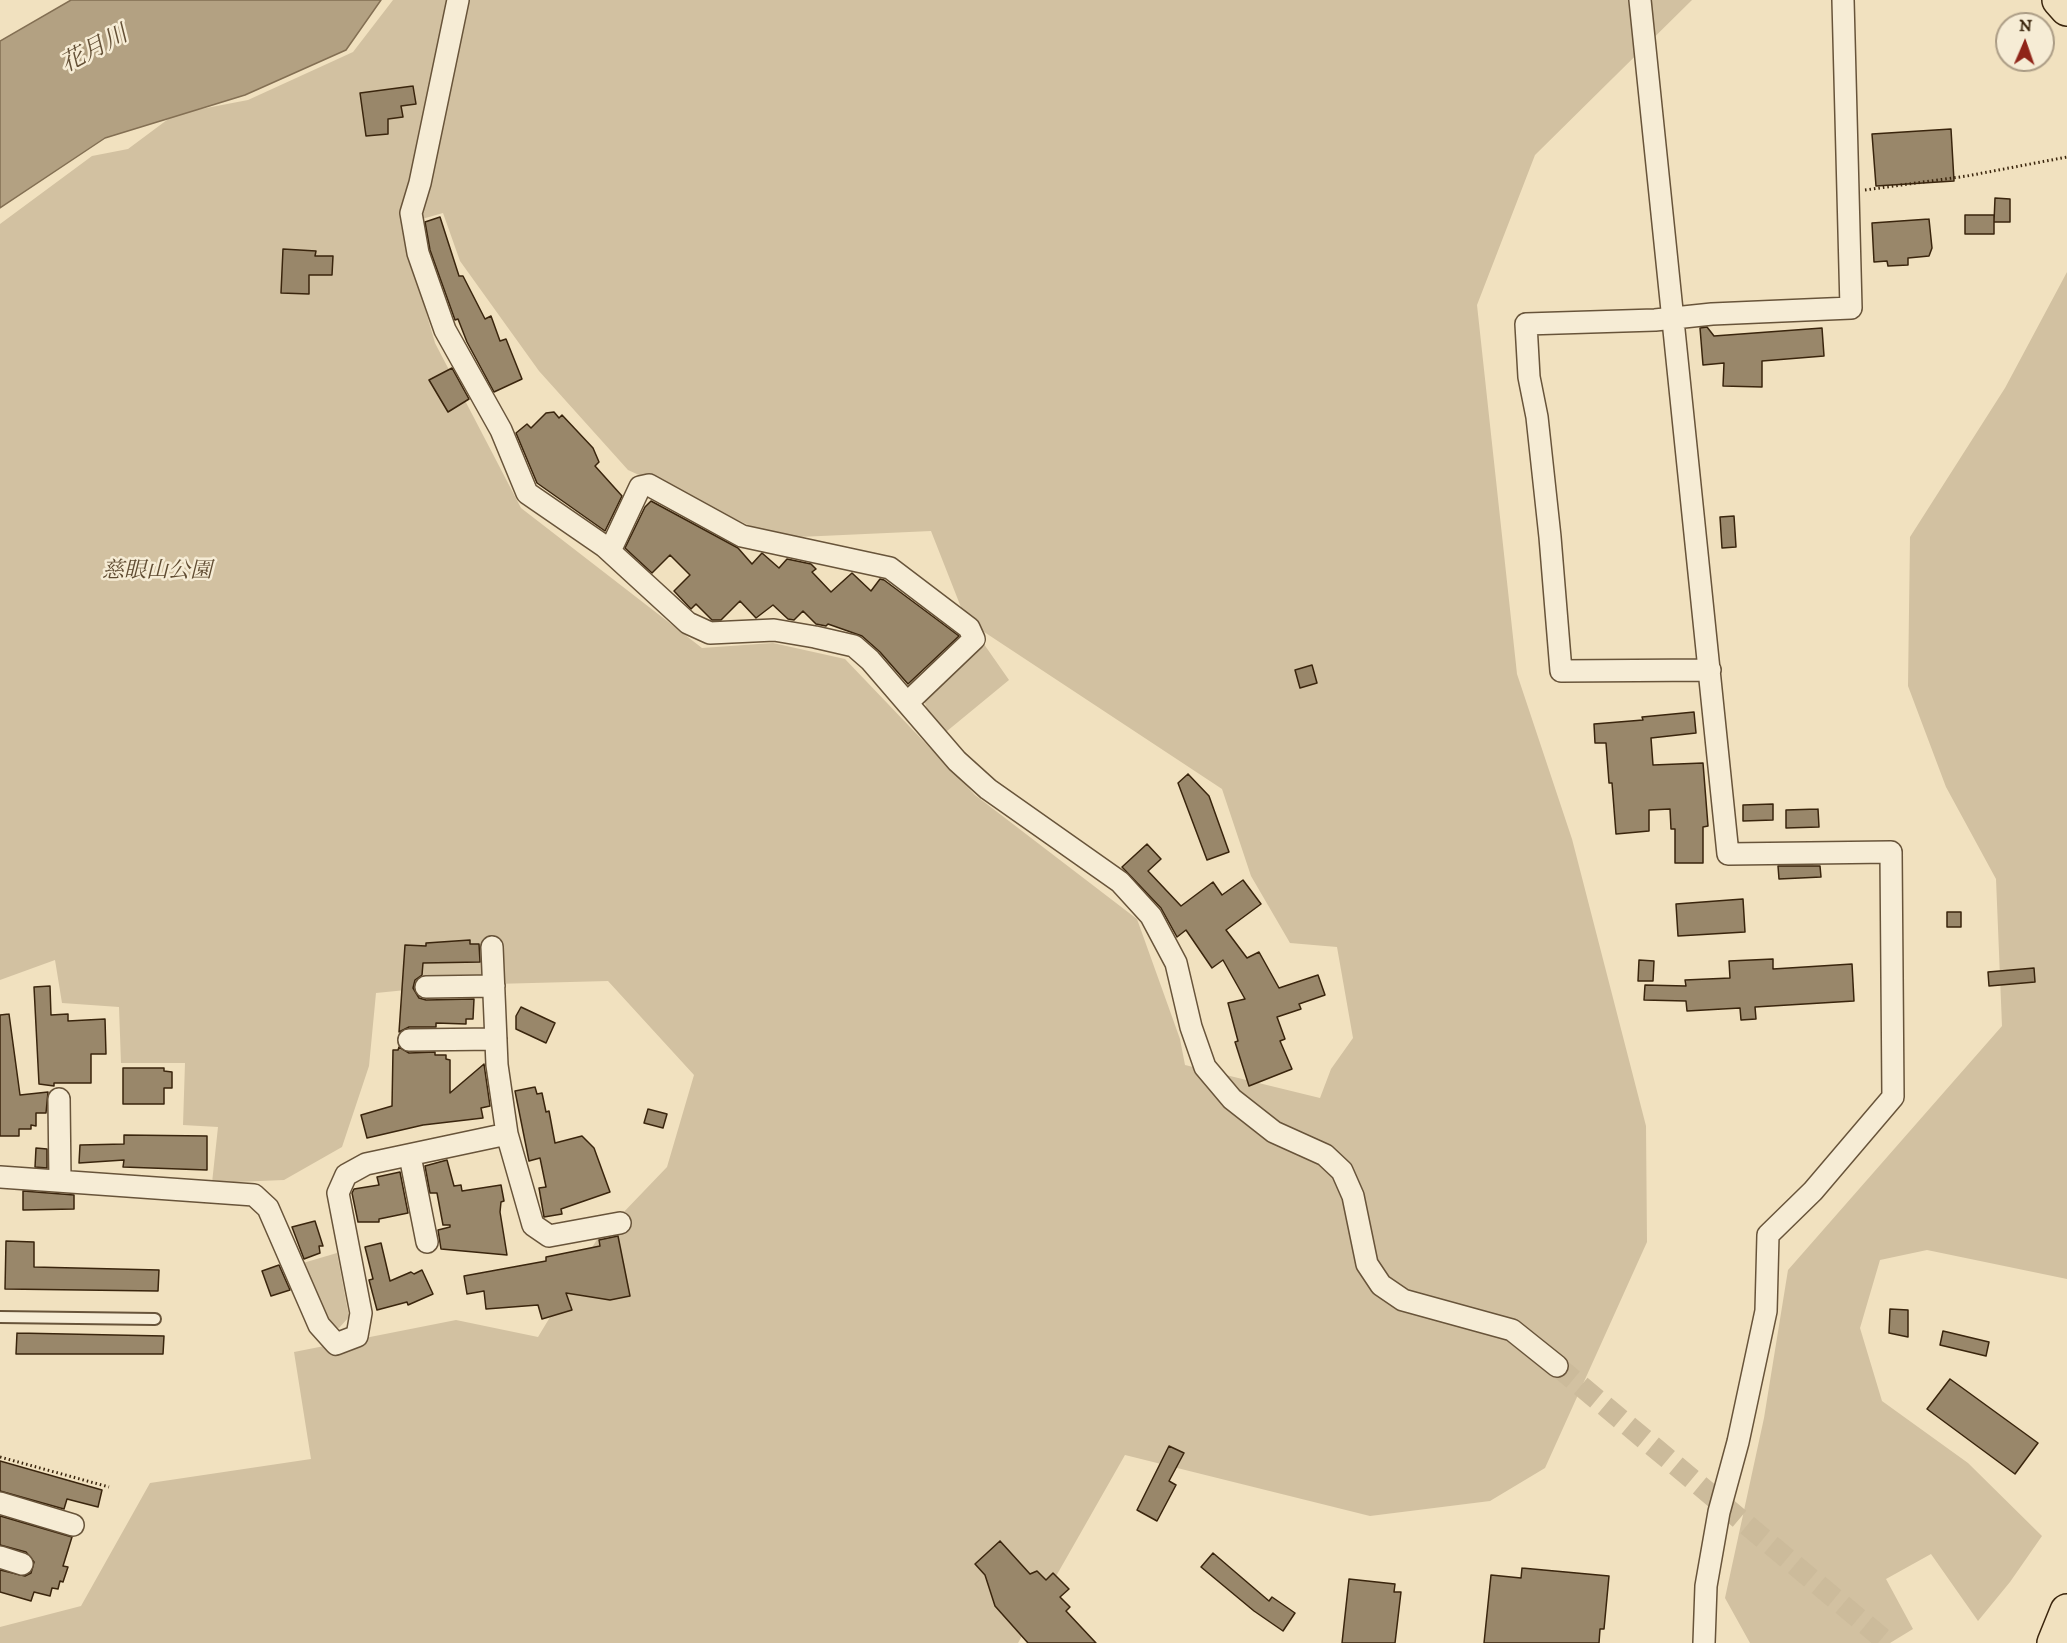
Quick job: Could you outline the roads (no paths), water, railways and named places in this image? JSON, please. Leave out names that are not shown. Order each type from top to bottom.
[{"type":"main road","points":[[2059,0],[2067,9]]},
{"type":"main road","points":[[2054,1643],[2067,1611]]},
{"type":"street","points":[[458,0],[420,183],[411,213],[417,253],[445,330],[501,430],[527,494],[610,551],[688,623],[710,633],[774,630],[854,646],[870,660],[957,761],[987,789],[1120,882],[1151,916],[1176,963],[1191,1027],[1194,1030],[1205,1067],[1232,1099],[1274,1132],[1325,1155],[1342,1171],[1353,1196],[1367,1264],[1381,1285],[1403,1300],[1512,1330],[1557,1366]]},
{"type":"street","points":[[1640,0],[1728,854],[1890,852],[1893,1097],[1813,1191],[1768,1235],[1766,1311],[1738,1442],[1719,1512],[1706,1587],[1704,1643]]},
{"type":"street","points":[[1710,670],[1561,671],[1537,417],[1529,376],[1526,324],[1851,308],[1843,0]]},
{"type":"street","points":[[610,551],[640,487],[649,485],[742,536],[890,568],[969,628],[974,639],[907,703]]},
{"type":"street","points":[[492,947],[496,1039],[507,1134],[533,1225],[549,1236],[620,1223]]},
{"type":"street","points":[[426,987],[494,987]]},
{"type":"street","points":[[410,1040],[496,1039]]},
{"type":"street","points":[[59,1099],[60,1180]]},
{"type":"street","points":[[0,1177],[254,1195],[268,1208],[319,1325],[336,1344],[357,1336],[361,1313],[338,1193],[346,1175],[366,1164],[507,1134]]},
{"type":"street","points":[[410,1156],[428,1242]]},
{"type":"street","points":[[0,1503],[74,1525]]},
{"type":"street","points":[[0,1557],[22,1564]]},
{"type":"lane","points":[[0,1317],[155,1319]]},
{"type":"water","name":"花月川","points":[[71,0],[381,0],[346,50],[245,95],[105,138],[0,208],[0,41]]},
{"type":"tunnel","points":[[1557,1366],[1888,1643]]},
{"type":"park label","name":"慈眼山公園","points":[[157,572]]}]
